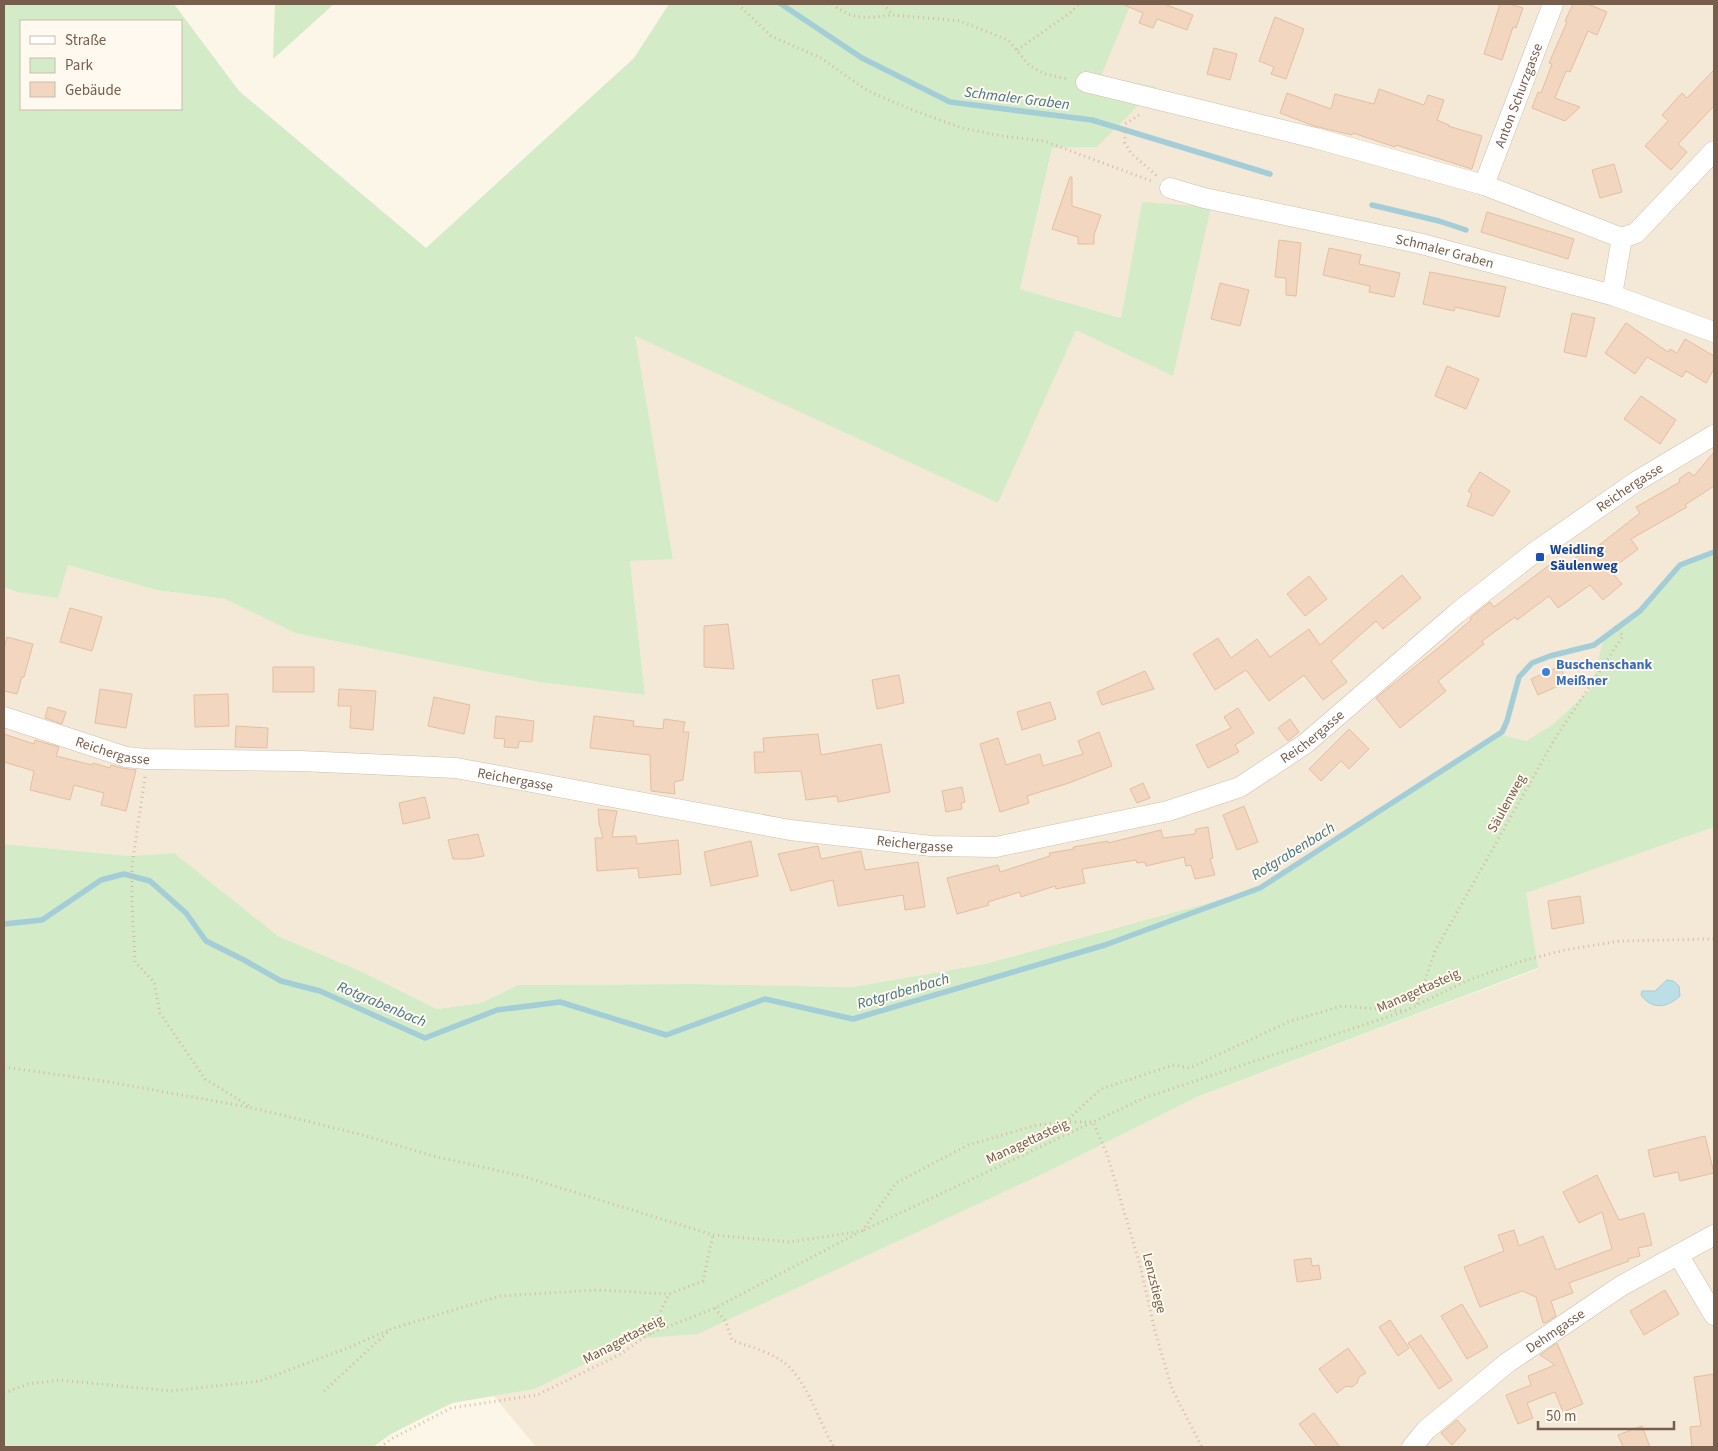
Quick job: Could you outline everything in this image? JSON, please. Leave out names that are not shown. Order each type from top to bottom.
[{"type":"street","name":"Anton Schurzgasse","points":[[1484,185],[1553,4]]},
{"type":"street","points":[[1086,82],[1315,138],[1484,185],[1622,238],[1636,233],[1714,152]]},
{"type":"street","name":"Schmaler Graben","points":[[1170,188],[1204,198],[1418,242],[1612,295],[1714,332]]},
{"type":"street","points":[[1612,295],[1622,238]]},
{"type":"street","name":"Reichergasse","points":[[4,717],[126,757],[146,759],[301,761],[456,768],[790,830],[931,846],[996,847],[1168,811],[1240,787],[1305,744],[1457,613],[1541,548],[1637,481],[1714,435]]},
{"type":"street","name":"Dehmgasse","points":[[1412,1447],[1426,1430],[1507,1363],[1621,1286],[1679,1256],[1714,1235]]},
{"type":"street","points":[[1679,1256],[1714,1315]]},
{"type":"path","points":[[738,4],[771,36],[822,58],[868,91],[910,109],[962,128],[1002,136],[1044,141],[1170,188]]},
{"type":"path","points":[[832,4],[841,11],[861,19],[893,15],[960,21],[1008,40],[1030,66],[1046,74],[1086,82]]},
{"type":"path","points":[[883,4],[893,15]]},
{"type":"path","points":[[1017,50],[1079,4]]},
{"type":"path","points":[[1125,124],[1125,143],[1131,153],[1170,188]]},
{"type":"path","name":"Säulenweg","points":[[1417,1005],[1435,951],[1556,737],[1623,636],[1612,624]]},
{"type":"path","points":[[146,759],[132,865],[131,885],[135,962],[154,982],[160,1013],[204,1079],[253,1108]]},
{"type":"path","name":"Managettasteig","points":[[380,1447],[393,1438],[451,1408],[537,1395],[619,1355],[650,1334],[714,1308],[862,1231],[1144,1098],[1405,1011],[1466,981],[1522,961],[1564,950],[1619,941],[1714,939]]},
{"type":"path","points":[[1065,1122],[1101,1089],[1173,1065],[1190,1068],[1288,1022],[1342,1006],[1405,1011]]},
{"type":"path","points":[[4,1066],[110,1082],[253,1108],[364,1135],[432,1156],[522,1176],[713,1235],[790,1242],[862,1231],[896,1183],[968,1145],[1037,1125],[1093,1122]]},
{"type":"path","name":"Lenzstiege","points":[[1093,1122],[1106,1154],[1140,1265],[1155,1331],[1172,1390],[1202,1447]]},
{"type":"path","points":[[4,1393],[28,1384],[59,1380],[171,1391],[260,1381],[392,1329],[500,1296],[597,1290],[669,1294],[703,1281],[713,1235]]},
{"type":"path","points":[[650,1334],[669,1294]]},
{"type":"path","points":[[714,1308],[726,1322],[732,1340],[770,1355],[790,1367],[811,1398],[825,1432],[834,1447]]},
{"type":"path","points":[[324,1391],[392,1329]]},
{"type":"shaded area","points":[[1131,4],[1714,4],[1714,552],[1684,563],[1643,611],[1603,640],[1591,689],[1552,725],[1526,741],[1499,734],[1263,888],[985,964],[853,987],[693,984],[518,985],[481,1003],[437,1009],[360,971],[278,936],[174,853],[129,856],[4,844],[4,587],[17,592],[68,565],[156,590],[225,599],[295,633],[539,682],[645,695],[630,561],[673,558],[634,335],[998,503],[1076,329],[1173,376],[1142,202],[1121,318],[1020,289],[1052,148],[1097,147],[1156,88],[1100,77]]},
{"type":"shaded area","points":[[1714,827],[1714,1447],[536,1447],[494,1396],[535,1389],[635,1339],[698,1334],[1049,1171],[1199,1096],[1538,969],[1525,893]]},
{"type":"green space","points":[[4,4],[174,4],[239,91],[426,248],[634,58],[669,4],[1131,4],[1101,76],[1157,87],[1097,147],[1052,148],[1020,289],[1121,318],[1142,202],[1211,207],[1173,376],[1076,330],[998,503],[635,336],[673,559],[630,561],[645,695],[539,682],[295,633],[225,599],[156,590],[68,565],[58,598],[17,592],[4,587]]},
{"type":"green space","points":[[275,4],[334,4],[273,59]]},
{"type":"green space","points":[[1714,552],[1714,827],[1526,893],[1538,968],[1199,1096],[1049,1171],[698,1334],[635,1339],[535,1389],[452,1403],[391,1434],[373,1447],[4,1447],[4,844],[129,856],[174,853],[278,936],[360,971],[437,1009],[481,1003],[518,985],[693,984],[853,987],[985,964],[1263,888],[1499,734],[1526,741],[1552,725],[1591,689],[1603,640],[1643,611],[1684,563]]},
{"type":"water","points":[[1667,980],[1673,981],[1679,986],[1680,996],[1670,1003],[1660,1006],[1655,1005],[1645,1000],[1641,995],[1642,991],[1655,991]]},
{"type":"building","points":[[1122,4],[1164,4],[1193,15],[1187,30],[1157,19],[1153,28],[1139,23],[1143,13]]},
{"type":"building","points":[[1500,4],[1509,4],[1523,8],[1516,28],[1513,27],[1502,60],[1484,54]]},
{"type":"building","points":[[1573,4],[1588,4],[1607,12],[1597,35],[1588,31],[1570,72],[1566,71],[1555,98],[1580,107],[1565,121],[1532,108],[1538,92],[1541,93],[1552,64],[1549,63]]},
{"type":"building","points":[[1275,17],[1304,29],[1286,79],[1271,74],[1274,67],[1259,61]]},
{"type":"building","points":[[1214,48],[1237,54],[1230,80],[1207,74]]},
{"type":"building","points":[[1714,70],[1714,106],[1678,144],[1687,152],[1671,170],[1645,146],[1668,121],[1662,115],[1682,93],[1687,98]]},
{"type":"building","points":[[1379,89],[1424,105],[1428,95],[1444,100],[1437,120],[1448,126],[1482,136],[1472,169],[1353,133],[1352,135],[1314,126],[1280,113],[1287,93],[1331,109],[1335,94],[1374,104]]},
{"type":"building","points":[[1614,164],[1622,192],[1600,198],[1592,170]]},
{"type":"building","points":[[1070,177],[1072,177],[1072,206],[1101,215],[1094,235],[1094,244],[1078,244],[1078,237],[1052,229]]},
{"type":"building","points":[[1487,212],[1574,239],[1568,259],[1481,232]]},
{"type":"building","points":[[1279,240],[1301,243],[1296,296],[1286,295],[1286,278],[1275,277]]},
{"type":"building","points":[[1329,248],[1361,255],[1359,264],[1400,273],[1394,297],[1369,292],[1370,286],[1323,275]]},
{"type":"building","points":[[1430,272],[1506,287],[1499,317],[1455,307],[1454,311],[1423,304]]},
{"type":"building","points":[[1220,283],[1249,290],[1240,326],[1211,319]]},
{"type":"building","points":[[1572,313],[1595,318],[1586,357],[1564,352]]},
{"type":"building","points":[[1626,323],[1668,352],[1670,349],[1677,353],[1685,339],[1714,356],[1714,369],[1706,383],[1686,371],[1682,377],[1647,357],[1635,374],[1605,353]]},
{"type":"building","points":[[1447,366],[1479,379],[1466,409],[1435,396]]},
{"type":"building","points":[[1641,396],[1676,420],[1660,444],[1624,419]]},
{"type":"building","points":[[1714,452],[1714,486],[1685,505],[1687,507],[1631,539],[1638,549],[1610,570],[1622,584],[1603,600],[1590,585],[1558,608],[1549,596],[1517,620],[1515,617],[1482,641],[1484,644],[1438,681],[1446,691],[1400,728],[1376,698],[1442,645],[1490,602],[1494,607],[1552,563],[1555,567],[1558,564],[1562,569],[1590,546],[1593,550],[1640,513],[1636,507],[1680,482],[1679,479],[1689,472],[1694,476]]},
{"type":"building","points":[[1480,472],[1510,491],[1493,516],[1467,506],[1472,494],[1468,491]]},
{"type":"building","points":[[1402,575],[1421,598],[1383,629],[1376,621],[1331,661],[1347,682],[1323,700],[1304,675],[1269,701],[1246,670],[1215,690],[1193,654],[1218,638],[1231,658],[1257,639],[1270,657],[1309,629],[1320,645]]},
{"type":"building","points":[[1309,576],[1327,599],[1305,616],[1287,594]]},
{"type":"building","points":[[70,608],[102,617],[92,651],[60,642]]},
{"type":"building","points":[[728,624],[734,669],[704,667],[704,626]]},
{"type":"building","points":[[7,637],[33,644],[17,694],[4,691],[4,649]]},
{"type":"building","points":[[1560,666],[1567,682],[1538,695],[1531,679]]},
{"type":"building","points":[[273,667],[314,667],[314,692],[273,692]]},
{"type":"building","points":[[1145,671],[1154,689],[1102,705],[1097,692]]},
{"type":"building","points":[[899,675],[904,703],[877,709],[872,680]]},
{"type":"building","points":[[100,689],[132,694],[126,728],[95,723]]},
{"type":"building","points":[[339,689],[376,691],[373,730],[350,728],[351,706],[338,706]]},
{"type":"building","points":[[228,694],[229,726],[195,727],[194,695]]},
{"type":"building","points":[[434,697],[470,705],[464,734],[428,726]]},
{"type":"building","points":[[1050,702],[1056,719],[1022,730],[1017,712]]},
{"type":"building","points":[[48,707],[66,712],[62,724],[45,718]]},
{"type":"building","points":[[1238,708],[1254,733],[1235,745],[1239,752],[1208,768],[1196,745],[1231,728],[1224,717]]},
{"type":"building","points":[[496,716],[534,721],[532,742],[519,741],[518,748],[504,747],[505,739],[494,738]]},
{"type":"building","points":[[594,716],[634,721],[633,726],[663,729],[664,719],[685,722],[683,732],[689,732],[683,780],[674,782],[675,794],[651,791],[650,755],[590,748]]},
{"type":"building","points":[[1290,719],[1299,732],[1288,741],[1278,728]]},
{"type":"building","points":[[236,726],[268,728],[267,748],[235,747]]},
{"type":"building","points":[[1349,729],[1369,749],[1349,769],[1341,761],[1321,781],[1309,769]]},
{"type":"building","points":[[1099,732],[1112,766],[1069,783],[1027,796],[1029,803],[1000,812],[980,744],[998,738],[1006,765],[1040,754],[1043,766],[1083,754],[1078,741]]},
{"type":"building","points":[[4,734],[34,744],[35,740],[59,747],[56,756],[92,765],[93,763],[110,768],[111,765],[136,770],[126,811],[101,805],[104,793],[74,785],[70,800],[30,790],[34,771],[4,762]]},
{"type":"building","points":[[818,734],[821,755],[881,744],[890,792],[838,802],[837,796],[806,800],[801,771],[755,773],[754,752],[764,752],[763,738]]},
{"type":"building","points":[[1143,783],[1150,798],[1137,803],[1130,789]]},
{"type":"building","points":[[962,787],[965,802],[961,803],[962,809],[946,812],[942,791]]},
{"type":"building","points":[[425,797],[430,818],[403,824],[399,803]]},
{"type":"building","points":[[1244,806],[1258,842],[1237,850],[1223,815]]},
{"type":"building","points":[[598,809],[617,811],[612,837],[636,836],[637,844],[678,840],[681,874],[639,878],[638,868],[597,871],[595,838],[603,838]]},
{"type":"building","points":[[1208,827],[1213,858],[1210,859],[1215,875],[1195,879],[1191,865],[1186,866],[1184,857],[1146,866],[1145,862],[1137,863],[1136,860],[1082,869],[1085,883],[1056,889],[1055,886],[1021,897],[1020,892],[988,902],[989,905],[957,914],[947,878],[998,865],[1000,872],[1050,856],[1049,853],[1074,849],[1073,847],[1108,841],[1108,843],[1161,830],[1163,838],[1195,834],[1196,829]]},
{"type":"building","points":[[478,834],[484,856],[453,859],[448,840]]},
{"type":"building","points":[[751,841],[758,876],[711,886],[704,852]]},
{"type":"building","points":[[818,846],[821,859],[861,851],[865,870],[918,862],[925,907],[905,910],[903,895],[838,906],[833,880],[791,891],[778,854]]},
{"type":"building","points":[[1580,896],[1584,923],[1552,929],[1548,901]]},
{"type":"building","points":[[1705,1136],[1714,1173],[1680,1181],[1678,1172],[1654,1177],[1648,1150]]},
{"type":"building","points":[[1597,1175],[1619,1220],[1644,1213],[1652,1245],[1638,1248],[1640,1256],[1569,1283],[1573,1293],[1551,1301],[1556,1316],[1547,1322],[1543,1323],[1536,1297],[1522,1291],[1480,1307],[1464,1267],[1504,1251],[1498,1235],[1514,1230],[1519,1246],[1543,1236],[1556,1270],[1612,1249],[1602,1212],[1579,1223],[1563,1192]]},
{"type":"building","points":[[1311,1258],[1312,1266],[1319,1265],[1321,1279],[1297,1282],[1294,1260]]},
{"type":"building","points":[[1665,1290],[1679,1314],[1644,1335],[1630,1311]]},
{"type":"building","points":[[1462,1304],[1488,1347],[1467,1359],[1441,1316]]},
{"type":"building","points":[[1390,1320],[1409,1348],[1398,1356],[1379,1327]]},
{"type":"building","points":[[1421,1335],[1452,1380],[1439,1389],[1408,1343]]},
{"type":"building","points":[[1557,1343],[1583,1404],[1563,1412],[1555,1392],[1527,1403],[1533,1418],[1518,1424],[1506,1395],[1531,1385],[1528,1376],[1555,1365],[1540,1355]]},
{"type":"building","points":[[1348,1348],[1366,1373],[1359,1377],[1357,1383],[1352,1387],[1346,1386],[1337,1393],[1319,1369]]},
{"type":"building","points":[[1714,1374],[1714,1447],[1692,1447],[1690,1427],[1701,1426],[1694,1377]]},
{"type":"building","points":[[1314,1413],[1340,1447],[1317,1447],[1299,1424]]},
{"type":"building","points":[[1457,1420],[1466,1430],[1452,1445],[1441,1433]]},
{"type":"building","points":[[1642,1426],[1650,1447],[1623,1447],[1618,1435]]},
{"type":"waterway","name":"Schmaler Graben","points":[[781,4],[862,58],[950,102],[1092,120],[1270,174]]},
{"type":"waterway","name":"Schmaler Graben","points":[[1372,205],[1439,221],[1466,230]]},
{"type":"waterway","name":"Rotgrabenbach","points":[[4,924],[42,920],[101,880],[124,874],[150,881],[186,913],[206,941],[281,981],[320,991],[425,1038],[497,1010],[560,1002],[666,1035],[765,999],[853,1019],[1105,945],[1260,888],[1502,732],[1507,721],[1519,677],[1532,663],[1550,656],[1594,645],[1640,611],[1680,565],[1714,552]]},
{"type":"place","name":"Weidling Säulenweg","points":[[1540,557]]},
{"type":"place","name":"Buschenschank Meißner","points":[[1546,672]]}]
